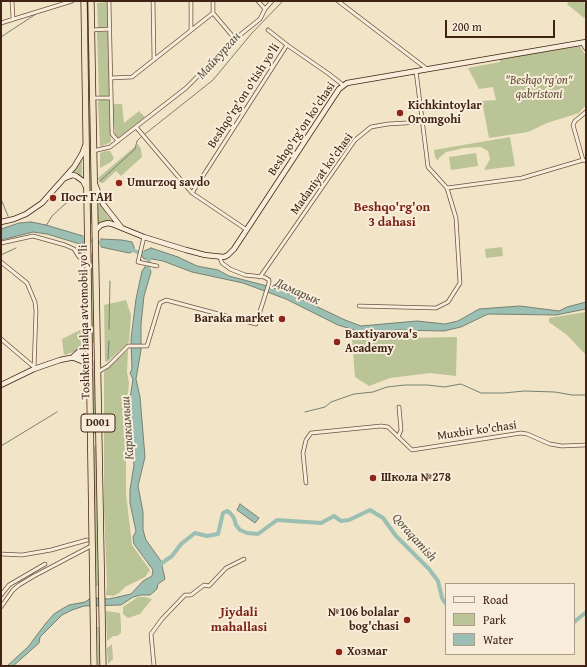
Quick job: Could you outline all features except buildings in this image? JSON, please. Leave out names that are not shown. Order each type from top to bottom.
[{"type":"highway","name":"Toshkent halqa avtomobil yo'li","points":[[84,1],[89,110],[93,151],[89,339],[94,666]]},
{"type":"highway","name":"Toshkent halqa avtomobil yo'li","points":[[90,1],[92,98],[89,110],[86,142],[87,189],[91,232]]},
{"type":"highway","name":"Toshkent halqa avtomobil yo'li","points":[[90,254],[97,354],[103,666]]},
{"type":"highway","points":[[90,354],[97,354]]},
{"type":"highway","points":[[91,439],[99,439]]},
{"type":"main road","name":"Beshqo'rg'on ko'chasi","points":[[220,258],[231,253],[343,85],[351,81],[584,42]]},
{"type":"main road","points":[[1,222],[14,219],[32,211],[42,203],[74,167],[82,154],[86,142]]},
{"type":"main road","points":[[62,180],[73,175],[76,176],[83,180],[87,189]]},
{"type":"main road","points":[[93,177],[103,204],[113,219],[122,228]]},
{"type":"main road","points":[[91,232],[101,225],[108,223],[144,237],[186,250],[220,258]]},
{"type":"main road","points":[[72,357],[84,347],[89,339]]},
{"type":"main road","points":[[1,385],[34,368],[72,357],[90,354]]},
{"type":"main road","points":[[72,357],[84,362],[90,368]]},
{"type":"street","points":[[12,1],[13,19]]},
{"type":"street","points":[[1,23],[72,1]]},
{"type":"street","points":[[109,1],[112,78],[112,134],[118,141]]},
{"type":"street","points":[[153,1],[154,60]]},
{"type":"street","points":[[191,1],[191,30]]},
{"type":"street","points":[[213,1],[214,13],[235,39]]},
{"type":"street","points":[[258,1],[265,9]]},
{"type":"street","points":[[93,151],[110,147],[186,88],[235,39],[260,19],[265,9],[272,1]]},
{"type":"street","points":[[338,1],[427,69]]},
{"type":"street","points":[[112,78],[132,77],[214,13]]},
{"type":"street","points":[[91,30],[110,29]]},
{"type":"street","points":[[268,30],[287,45]]},
{"type":"street","points":[[584,42],[586,49]]},
{"type":"street","name":"Beshqo'rg'on o'tish yo'li","points":[[192,192],[287,45],[343,85]]},
{"type":"street","points":[[360,306],[436,308],[448,302],[460,283],[456,218],[447,188],[428,167],[416,71]]},
{"type":"street","points":[[92,98],[111,98]]},
{"type":"street","points":[[447,188],[522,178],[584,161],[573,125],[575,121],[586,112]]},
{"type":"street","name":"Madaniyat ko'chasi","points":[[260,276],[355,140],[371,127],[388,124],[423,122]]},
{"type":"street","points":[[136,128],[192,192],[247,230]]},
{"type":"street","points":[[1,243],[33,236],[74,249],[79,257],[90,254]]},
{"type":"street","points":[[144,237],[138,262],[157,266]]},
{"type":"street","points":[[97,372],[108,366],[128,346],[146,346],[160,303],[162,301],[166,300],[256,324],[270,284],[269,280],[260,276],[245,275],[230,269],[222,263],[220,258]]},
{"type":"street","points":[[1,262],[27,283],[35,302],[34,368]]},
{"type":"street","points":[[1,339],[34,368]]},
{"type":"street","points":[[398,437],[401,430],[399,407]]},
{"type":"street","name":"Muxbir ko'chasi","points":[[306,483],[302,453],[306,440],[311,433],[381,426],[388,427],[412,450],[521,433],[550,444],[562,446],[586,445]]},
{"type":"street","points":[[1,554],[22,555],[51,550],[87,540]]},
{"type":"street","points":[[1,607],[13,590],[19,585],[93,545]]},
{"type":"street","points":[[154,666],[151,634],[162,618],[184,595],[192,595],[204,585],[209,586],[226,568],[244,560]]},
{"type":"street","points":[[1,595],[9,585],[45,564]]},
{"type":"green space","points":[[86,1],[89,1],[91,102],[88,102]]},
{"type":"green space","points":[[569,1],[582,1],[586,4],[586,15],[584,18],[567,4]]},
{"type":"green space","points":[[107,2],[108,27],[98,28],[97,3]]},
{"type":"green space","points":[[97,32],[108,32],[110,96],[99,96]]},
{"type":"green space","name":"\"Beshqo'rg'on\" qabristoni","points":[[580,46],[586,56],[586,105],[579,113],[547,123],[528,132],[489,138],[482,101],[496,100],[493,87],[479,89],[468,68],[500,62],[500,59]]},
{"type":"green space","points":[[103,99],[109,100],[111,142],[100,147],[98,102]]},
{"type":"green space","points":[[112,104],[122,104],[124,123],[139,111],[145,117],[118,138],[115,134]]},
{"type":"green space","points":[[88,115],[90,115],[92,223],[90,223]]},
{"type":"green space","points":[[510,137],[515,166],[484,170],[490,159],[488,151],[481,147],[464,148],[446,152],[439,158],[438,161],[435,157],[434,150]]},
{"type":"green space","points":[[138,144],[141,149],[142,157],[121,176],[116,171],[103,183],[100,183],[98,178]]},
{"type":"green space","points":[[110,151],[114,158],[111,162],[100,168],[100,153]]},
{"type":"green space","points":[[476,153],[478,166],[451,170],[449,157]]},
{"type":"green space","points":[[82,157],[82,177],[72,172]]},
{"type":"green space","points":[[98,199],[107,215],[113,222],[108,221],[98,223]]},
{"type":"green space","points":[[502,247],[503,256],[486,258],[485,249]]},
{"type":"green space","points":[[91,253],[93,253],[95,343],[92,343]]},
{"type":"green space","points":[[126,300],[131,315],[129,342],[107,362],[105,361],[104,305]]},
{"type":"green space","points":[[586,312],[586,355],[567,335],[549,322],[549,318]]},
{"type":"green space","points":[[80,330],[85,332],[80,347],[74,352],[64,355],[62,339]]},
{"type":"green space","points":[[457,337],[456,376],[430,373],[390,378],[369,386],[355,377],[352,339]]},
{"type":"green space","points":[[128,350],[127,372],[129,383],[126,417],[126,494],[132,545],[150,570],[145,577],[125,587],[113,596],[106,595],[107,586],[104,508],[104,372]]},
{"type":"green space","points":[[92,361],[95,361],[96,434],[93,434]]},
{"type":"green space","points":[[93,446],[96,446],[98,586],[96,586]]},
{"type":"green space","points":[[138,597],[152,599],[140,614],[128,618],[123,614],[123,607]]},
{"type":"green space","points":[[106,611],[120,613],[121,625],[121,633],[117,636],[113,636],[107,641]]},
{"type":"green space","points":[[97,627],[99,627],[100,666],[98,666]]},
{"type":"green space","points":[[112,644],[113,659],[108,664],[107,648]]},
{"type":"water","points":[[31,222],[83,236],[83,245],[47,234],[33,232],[1,240],[1,229],[19,223]]},
{"type":"water","points":[[101,239],[132,242],[134,251],[129,253],[101,247]]},
{"type":"water","points":[[151,248],[178,257],[197,266],[218,270],[229,276],[282,290],[361,326],[417,321],[445,324],[458,321],[479,309],[492,308],[520,306],[559,311],[567,307],[586,302],[586,309],[556,315],[488,314],[461,327],[444,331],[396,330],[384,333],[364,333],[338,325],[286,299],[243,283],[192,272],[163,261],[144,259],[142,256],[144,251]]},
{"type":"water","points":[[145,267],[150,269],[151,272],[144,296],[141,324],[141,350],[136,379],[140,397],[145,457],[138,486],[143,512],[143,530],[146,540],[161,561],[165,579],[158,584],[157,589],[150,595],[133,597],[121,605],[84,606],[62,615],[40,637],[39,643],[13,666],[7,666],[28,647],[54,614],[62,609],[69,605],[85,602],[91,598],[109,599],[131,594],[143,581],[152,576],[153,570],[134,544],[133,537],[136,531],[130,503],[130,490],[134,465],[129,413],[132,411],[130,399],[133,379],[130,373],[132,369],[131,339],[136,299],[142,271]]},
{"type":"water","points":[[240,504],[259,518],[255,523],[237,510]]},
{"type":"waterway","name":"Майкурган","points":[[145,134],[213,80],[252,33],[283,1]]},
{"type":"waterway","points":[[1,37],[39,12]]},
{"type":"waterway","name":"Майкурган","points":[[100,181],[135,149],[137,141],[141,137]]},
{"type":"waterway","name":"Майкурган","points":[[46,226],[52,216],[65,204],[77,196]]},
{"type":"waterway","points":[[1,199],[8,216]]},
{"type":"waterway","name":"Дамарык","points":[[79,238],[106,244]]},
{"type":"waterway","points":[[1,255],[16,248]]},
{"type":"waterway","name":"Дамарык","points":[[130,249],[148,254]]},
{"type":"waterway","name":"Каракамыш","points":[[148,272],[149,255]]},
{"type":"waterway","points":[[109,329],[110,281]]},
{"type":"waterway","points":[[108,359],[109,341]]},
{"type":"waterway","points":[[305,412],[325,407],[331,402],[354,394],[373,392],[387,387],[405,385],[444,387],[461,384],[481,393],[524,391],[586,395]]},
{"type":"waterway","points":[[1,446],[57,412]]},
{"type":"waterway","name":"Qoraqamish","points":[[159,565],[172,556],[181,544],[195,533],[207,536],[218,534],[223,513],[227,511],[234,518],[236,525],[240,530],[247,533],[258,534],[277,520],[321,523],[334,516],[341,521],[349,520],[370,510],[383,518],[396,536],[429,569],[438,581],[442,598],[445,602]]},
{"type":"waterway","name":"Qoraqamish","points":[[575,621],[585,613],[586,614]]},
{"type":"place","name":"Kichkintoylar Oromgohi","points":[[400,113]]},
{"type":"place","name":"Umurzoq savdo","points":[[119,183]]},
{"type":"place","name":"Пост ГАИ","points":[[53,198]]},
{"type":"place","name":"Baraka market","points":[[282,319]]},
{"type":"place","name":"Baxtiyarova's Academy","points":[[337,342]]},
{"type":"place","name":"Школа №278","points":[[373,478]]},
{"type":"place","name":"№106 bolalar bog'chasi","points":[[407,620]]},
{"type":"place","name":"Хозмаг","points":[[339,652]]},
{"type":"district","name":"Beshqo'rg'on 3 dahasi","points":[[392,216]]},
{"type":"district","name":"Jiydali mahallasi","points":[[239,620]]}]
